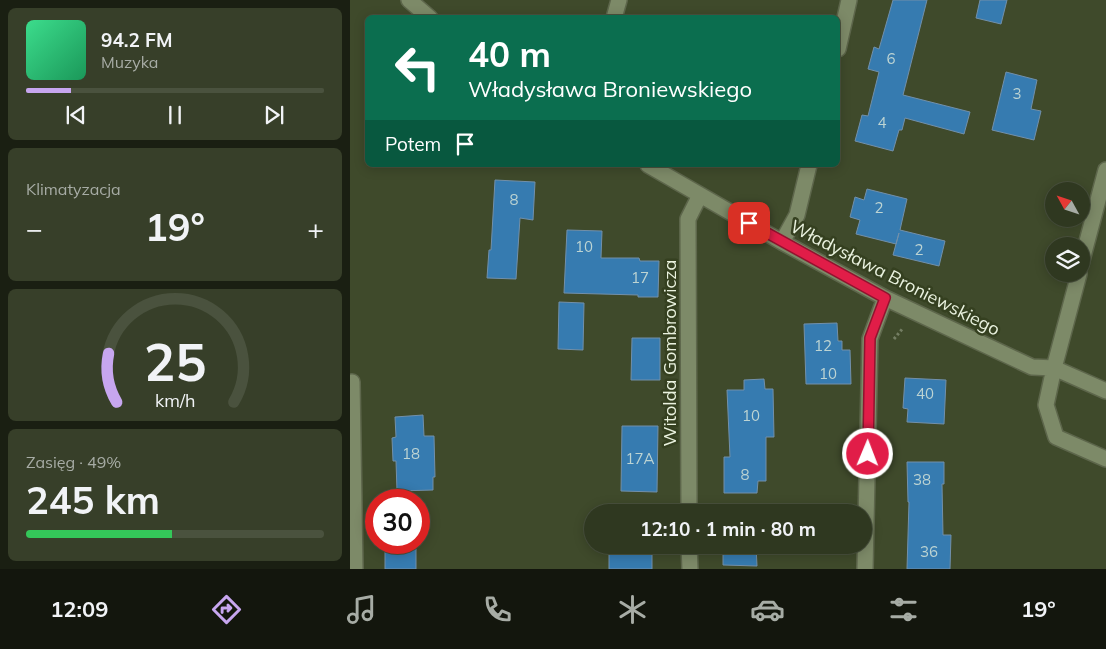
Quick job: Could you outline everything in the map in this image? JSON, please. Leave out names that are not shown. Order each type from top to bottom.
[{"type":"street","points":[[409,0],[426,15]]},
{"type":"street","points":[[615,15],[619,0]]},
{"type":"street","points":[[840,41],[850,0]]},
{"type":"street","name":"Władysława Broniewskiego","points":[[651,167],[782,242],[885,298],[1032,367],[1054,368],[1106,391]]},
{"type":"street","points":[[782,242],[797,215],[809,167]]},
{"type":"street","points":[[1088,237],[1106,170]]},
{"type":"street","name":"Witolda Gombrowicza","points":[[689,504],[688,219],[700,195]]},
{"type":"street","points":[[1076,282],[1046,406],[1056,438],[1106,459]]},
{"type":"street","points":[[865,569],[870,338],[885,298]]},
{"type":"street","points":[[352,382],[355,569]]},
{"type":"street","points":[[690,554],[690,569]]},
{"type":"building","points":[[893,0],[927,0],[903,95],[970,112],[964,134],[905,118],[902,130],[899,130],[893,151],[855,141],[862,115],[868,116],[879,72],[868,69],[874,47],[879,49]]},
{"type":"building","points":[[980,0],[1007,0],[1001,24],[976,18]]},
{"type":"building","points":[[1006,72],[1037,80],[1031,109],[1041,111],[1034,140],[992,130]]},
{"type":"building","points":[[495,180],[535,182],[533,220],[520,218],[516,279],[487,278],[489,250],[491,250]]},
{"type":"building","points":[[867,189],[907,199],[900,230],[945,241],[939,266],[893,255],[896,244],[856,234],[860,220],[850,217],[855,197],[864,200]]},
{"type":"building","points":[[567,230],[602,231],[601,258],[639,258],[640,261],[659,261],[658,297],[564,293]]},
{"type":"building","points":[[559,302],[584,303],[583,350],[558,349]]},
{"type":"building","points":[[837,323],[838,341],[842,341],[842,350],[850,350],[851,384],[806,384],[804,324]]},
{"type":"building","points":[[632,338],[660,338],[660,380],[631,380]]},
{"type":"building","points":[[905,378],[946,380],[944,424],[907,422],[908,409],[903,408]]},
{"type":"building","points":[[764,379],[765,389],[773,389],[774,437],[766,437],[766,481],[758,481],[757,493],[724,493],[724,457],[730,457],[727,390],[744,390],[744,380]]},
{"type":"building","points":[[423,415],[424,436],[434,436],[435,477],[433,477],[433,490],[397,489],[396,461],[393,461],[392,438],[396,437],[395,417]]},
{"type":"building","points":[[622,426],[658,426],[657,492],[621,491]]},
{"type":"building","points":[[907,462],[944,462],[944,484],[942,484],[943,535],[951,535],[950,569],[907,569],[909,502]]},
{"type":"building","points":[[385,554],[416,554],[416,569],[385,569]]},
{"type":"building","points":[[609,554],[652,554],[652,569],[609,569]]},
{"type":"building","points":[[723,554],[756,554],[757,566],[723,565]]},
{"type":"route","points":[[749,223],[885,298],[870,338],[868,454]]}]
